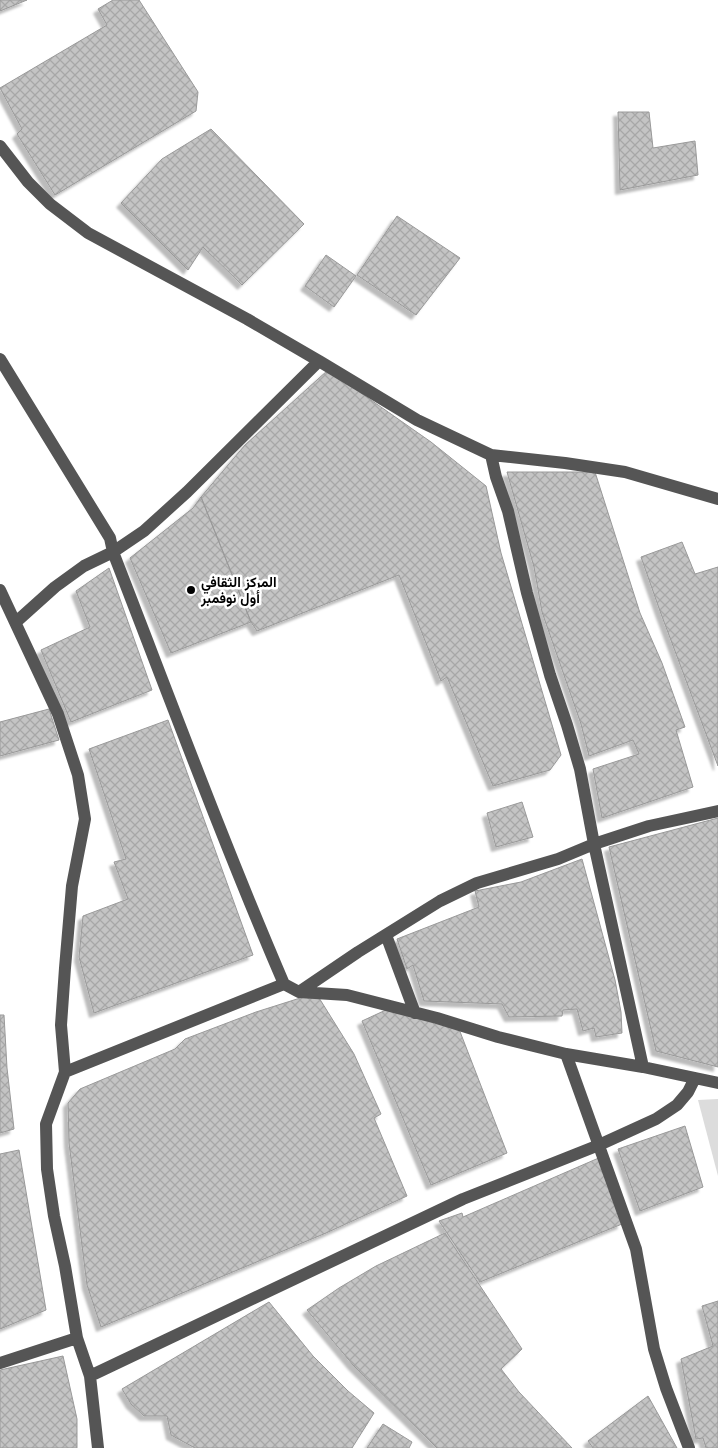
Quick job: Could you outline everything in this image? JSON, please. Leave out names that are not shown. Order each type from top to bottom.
[{"type":"street","points":[[0,146],[28,182],[50,204],[88,233],[247,319],[417,420],[491,455],[565,462],[624,472],[718,499]]},
{"type":"street","points":[[0,359],[110,538],[113,552],[284,984],[299,992],[346,995],[566,1054],[644,1067],[718,1083]]},
{"type":"street","points":[[16,622],[55,587],[84,566],[113,552],[144,531],[187,492],[319,361]]},
{"type":"street","points":[[491,455],[496,477],[508,511],[527,593],[550,675],[580,769],[594,844],[644,1067]]},
{"type":"street","points":[[0,590],[58,714],[78,775],[85,819],[72,886],[65,968],[61,1025],[65,1072],[46,1124],[47,1169],[54,1216],[65,1266],[77,1338],[90,1376],[98,1448]]},
{"type":"street","points":[[299,992],[358,952],[440,901],[478,883],[558,859],[594,844],[649,826],[718,811]]},
{"type":"street","points":[[386,935],[415,1013]]},
{"type":"street","points":[[65,1072],[284,984]]},
{"type":"street","points":[[566,1054],[636,1249],[654,1349],[688,1448]]},
{"type":"street","points":[[90,1376],[463,1200],[599,1146],[656,1119],[677,1105],[688,1092],[695,1078]]},
{"type":"street","points":[[0,1363],[77,1338]]},
{"type":"shaded area","points":[[718,1099],[718,1176],[698,1100]]},
{"type":"building","points":[[0,0],[27,0],[0,11]]},
{"type":"building","points":[[113,0],[139,0],[198,92],[196,111],[55,195],[17,134],[22,129],[0,88],[107,25],[98,9]]},
{"type":"building","points":[[618,112],[649,112],[653,148],[695,141],[698,175],[620,190]]},
{"type":"building","points":[[211,129],[304,224],[242,285],[203,247],[188,270],[121,203],[162,159]]},
{"type":"building","points":[[397,216],[460,258],[416,315],[357,275]]},
{"type":"building","points":[[326,255],[356,276],[334,307],[305,286]]},
{"type":"building","points":[[328,370],[431,442],[486,486],[501,553],[561,755],[550,770],[493,786],[447,677],[441,681],[399,575],[257,631],[251,622],[201,497],[245,445]]},
{"type":"building","points":[[507,472],[595,472],[640,613],[662,663],[685,727],[676,730],[693,787],[602,818],[593,769],[639,754],[633,740],[589,756],[581,724],[542,612],[534,567]]},
{"type":"building","name":"المركز الثقافي أول نوفمبر","points":[[201,497],[251,622],[171,653],[130,558],[193,508]]},
{"type":"building","points":[[682,542],[695,574],[718,567],[718,766],[641,557]]},
{"type":"building","points":[[109,568],[152,690],[71,722],[41,650],[90,627],[76,591]]},
{"type":"building","points":[[49,709],[59,740],[0,756],[0,722]]},
{"type":"building","points":[[168,720],[253,955],[94,1013],[79,957],[83,916],[128,899],[114,862],[126,859],[89,749]]},
{"type":"building","points":[[522,802],[533,837],[496,847],[487,813]]},
{"type":"building","points":[[718,818],[718,1067],[656,1051],[609,847]]},
{"type":"building","points":[[582,859],[615,980],[621,1012],[622,1033],[596,1037],[594,1028],[583,1031],[577,1009],[563,1010],[562,1016],[509,1017],[502,1004],[424,1001],[413,965],[407,969],[397,939],[479,907],[475,891],[521,882]]},
{"type":"building","points":[[316,993],[354,1054],[381,1114],[374,1118],[407,1196],[326,1233],[101,1327],[87,1285],[69,1143],[68,1103],[80,1089],[175,1049],[185,1039],[256,1012]]},
{"type":"building","points":[[388,1009],[459,1029],[507,1153],[431,1185],[362,1021]]},
{"type":"building","points":[[0,1015],[4,1015],[7,1068],[14,1129],[0,1133]]},
{"type":"building","points":[[685,1126],[703,1187],[640,1211],[618,1149]]},
{"type":"building","points":[[19,1150],[46,1310],[0,1329],[0,1154]]},
{"type":"building","points":[[601,1157],[622,1224],[480,1282],[439,1221],[462,1213],[463,1217]]},
{"type":"building","points":[[445,1233],[522,1349],[501,1369],[519,1392],[572,1448],[437,1448],[353,1365],[307,1310],[376,1266]]},
{"type":"building","points":[[718,1301],[718,1448],[706,1448],[703,1438],[696,1439],[681,1359],[713,1346],[702,1306]]},
{"type":"building","points":[[269,1302],[313,1356],[348,1391],[374,1413],[352,1448],[195,1448],[171,1435],[167,1416],[144,1416],[131,1404],[122,1389]]},
{"type":"building","points":[[63,1356],[77,1419],[77,1448],[0,1448],[0,1370]]},
{"type":"building","points":[[648,1396],[677,1448],[593,1448],[588,1441]]},
{"type":"building","points":[[383,1424],[412,1442],[409,1448],[367,1448]]},
{"type":"place","name":"المركز الثقافي أول نوفمبر","points":[[191,590]]}]
